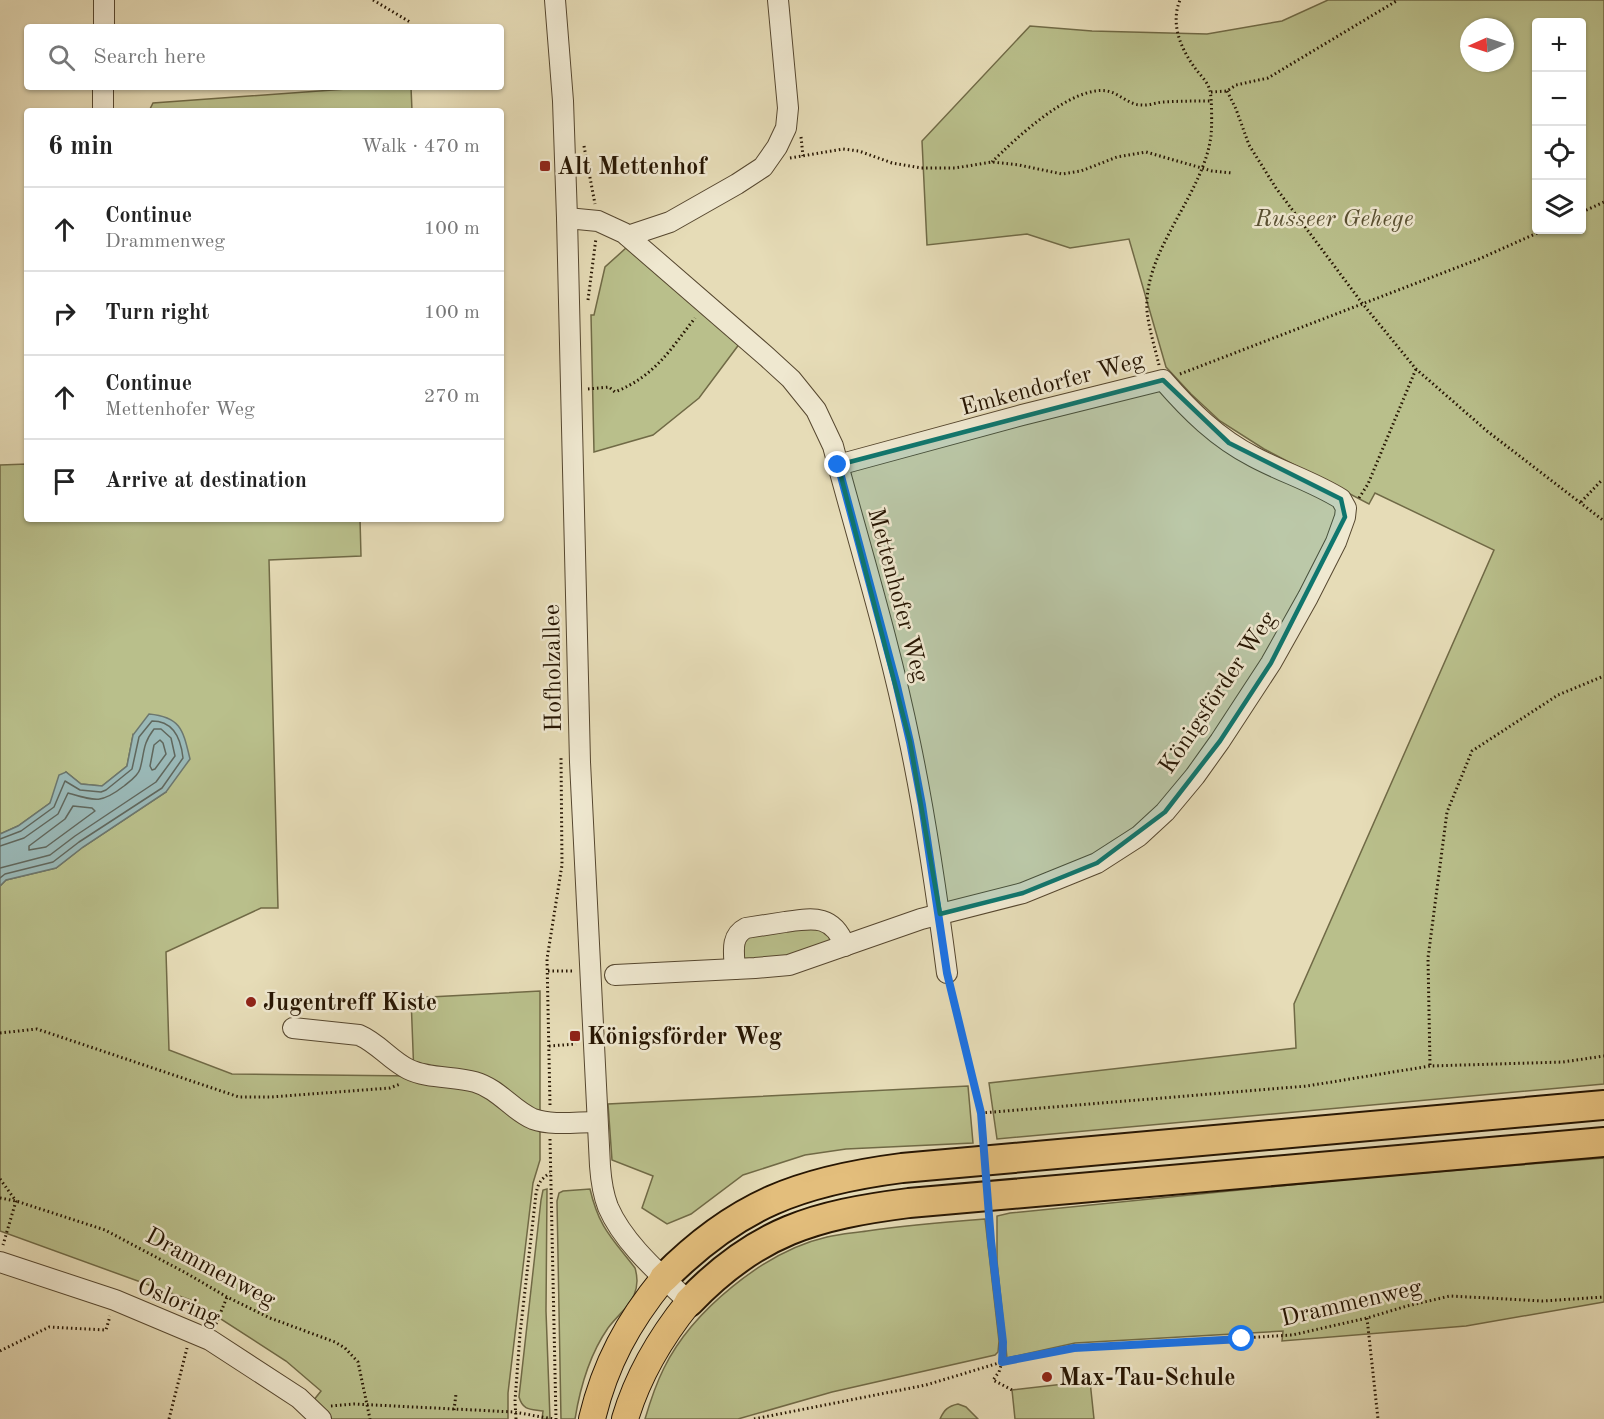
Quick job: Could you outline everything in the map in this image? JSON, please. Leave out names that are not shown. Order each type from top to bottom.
[{"type":"highway","points":[[664,1278],[709,1237],[736,1219],[771,1200],[817,1183],[852,1174],[1604,1106]]},
{"type":"highway","points":[[689,1302],[728,1266],[754,1248],[805,1223],[866,1209],[909,1203],[1604,1142]]},
{"type":"main road","points":[[592,1419],[604,1376],[621,1339],[630,1323],[664,1278]]},
{"type":"main road","points":[[625,1419],[636,1385],[655,1350],[689,1302]]},
{"type":"street","points":[[104,0],[104,24]]},
{"type":"street","name":"Hofholzallee","points":[[555,0],[563,101],[567,218],[580,762],[597,1122],[602,1181],[608,1206],[629,1240],[689,1302]]},
{"type":"street","points":[[628,236],[670,222],[737,184],[763,167],[770,158],[786,128],[788,108],[778,0]]},
{"type":"street","points":[[103,90],[103,108]]},
{"type":"street","name":"Mettenhofer Weg","points":[[567,218],[598,221],[628,236],[768,357],[806,396],[816,410],[838,465],[910,742],[940,914],[947,973]]},
{"type":"street","name":"Emkendorfer Weg","points":[[838,465],[1022,415],[1163,380],[1191,412],[1229,443],[1333,494],[1341,499],[1346,508]]},
{"type":"street","name":"Königsförder Weg","points":[[615,975],[789,964],[921,918],[1023,893],[1097,862],[1139,836],[1165,812],[1195,776],[1270,663],[1336,542],[1346,508]]},
{"type":"street","points":[[735,969],[734,940],[739,932],[746,928],[814,918],[828,923],[837,930],[845,946]]},
{"type":"street","points":[[293,1028],[359,1035],[369,1039],[411,1071],[460,1078],[485,1086],[533,1118],[550,1123],[597,1122]]},
{"type":"street","name":"Osloring","points":[[1,1257],[115,1300],[210,1340],[265,1374],[299,1398],[316,1414]]},
{"type":"path","points":[[373,0],[410,22]]},
{"type":"path","points":[[1180,0],[1176,15],[1184,53],[1211,92],[1211,137],[1201,168],[1157,260],[1149,285],[1147,311],[1163,380],[1479,260],[1535,234]]},
{"type":"path","points":[[1211,92],[1227,91],[1236,85],[1268,78],[1398,0]]},
{"type":"path","points":[[992,162],[1012,141],[1042,117],[1086,93],[1107,90],[1134,104],[1142,105],[1178,101],[1211,101]]},
{"type":"path","points":[[1227,91],[1249,145],[1268,176],[1362,303],[1416,369],[1487,431],[1604,521]]},
{"type":"path","points":[[770,158],[785,159],[843,149],[859,151],[892,163],[921,168],[955,168],[992,162],[1062,174],[1081,171],[1117,157],[1146,152],[1221,173],[1232,172]]},
{"type":"path","points":[[1586,210],[1604,202]]},
{"type":"path","points":[[593,388],[609,387],[615,392],[632,385],[656,367],[706,304]]},
{"type":"path","points":[[1346,508],[1357,502],[1368,484],[1416,369]]},
{"type":"path","points":[[1581,502],[1602,480]]},
{"type":"path","points":[[1430,1066],[1428,958],[1447,812],[1472,751],[1558,695],[1604,676]]},
{"type":"path","points":[[316,1414],[340,1404],[514,1412],[555,1419],[547,959],[562,865],[561,754]]},
{"type":"path","points":[[548,971],[576,970],[575,980]]},
{"type":"path","points":[[947,973],[981,1113],[991,1241],[1003,1342],[1002,1362],[993,1380],[1012,1390]]},
{"type":"path","points":[[0,1033],[37,1029],[239,1097],[271,1097],[390,1088],[402,1083],[411,1071]]},
{"type":"path","points":[[549,1046],[576,1045],[576,1033]]},
{"type":"path","points":[[981,1113],[1307,1086],[1430,1066],[1563,1062],[1604,1056]]},
{"type":"path","points":[[516,1419],[514,1412],[520,1334],[536,1194],[542,1178],[551,1172]]},
{"type":"path","points":[[0,1179],[16,1201],[1,1257]]},
{"type":"path","name":"Drammenweg","points":[[0,1198],[105,1230],[270,1318],[335,1342],[345,1348],[358,1362],[370,1419]]},
{"type":"path","name":"Drammenweg","points":[[754,1419],[926,1385],[1002,1362],[1074,1348],[1283,1336],[1367,1318],[1450,1296],[1543,1301],[1604,1297]]},
{"type":"path","points":[[210,1340],[227,1297]]},
{"type":"path","points":[[0,1351],[49,1327],[106,1330],[115,1300]]},
{"type":"path","points":[[1367,1318],[1378,1419]]},
{"type":"path","points":[[169,1419],[191,1331]]},
{"type":"path","points":[[454,1410],[456,1394]]},
{"type":"highlighted area","points":[[1163,380],[1229,443],[1341,499],[1345,517],[1271,663],[1220,741],[1165,812],[1097,863],[1023,893],[940,914],[910,742],[838,465]]},
{"type":"green space","name":"Russeer Gehege","points":[[1328,0],[1604,0],[1604,1084],[997,1139],[989,1083],[1296,1048],[1294,1004],[1494,550],[1375,493],[1369,504],[1264,449],[1220,421],[1166,367],[1129,239],[1070,248],[1027,234],[927,245],[922,141],[1030,26],[1092,31],[1207,34],[1282,21]]},
{"type":"green space","points":[[333,90],[411,90],[412,108],[150,108],[153,103]]},
{"type":"green space","points":[[626,248],[740,343],[699,398],[653,435],[594,452],[591,315],[594,315],[605,267]]},
{"type":"green space","points":[[24,464],[24,522],[360,522],[361,556],[269,560],[278,908],[261,908],[166,952],[169,1050],[232,1074],[414,1076],[411,998],[540,991],[540,1160],[533,1183],[508,1393],[508,1419],[330,1419],[313,1401],[321,1391],[286,1361],[193,1301],[0,1231],[0,886],[6,880],[56,868],[83,847],[166,792],[133,735],[127,766],[102,786],[81,784],[66,772],[50,803],[18,826],[0,834],[0,465]]},
{"type":"green space","points":[[816,924],[831,938],[830,942],[798,955],[741,960],[743,937]]},
{"type":"green space","points":[[968,1086],[973,1143],[846,1149],[805,1155],[743,1175],[691,1214],[667,1224],[642,1208],[653,1176],[612,1160],[608,1104]]},
{"type":"green space","points":[[1604,1158],[1604,1302],[1466,1326],[1282,1341],[1283,1331],[1075,1343],[1007,1358],[997,1261],[997,1216],[1350,1179]]},
{"type":"green space","points":[[547,1189],[546,1311],[550,1419],[542,1419],[543,1411],[525,1407],[519,1397],[541,1200],[543,1190]]},
{"type":"green space","points":[[590,1189],[602,1223],[635,1268],[637,1285],[632,1299],[608,1328],[596,1349],[583,1383],[575,1419],[561,1419],[557,1201],[559,1193],[563,1191]]},
{"type":"green space","points":[[985,1219],[999,1341],[998,1352],[995,1355],[832,1392],[738,1419],[645,1419],[664,1368],[693,1325],[733,1286],[779,1255],[803,1244],[837,1235],[912,1225]]},
{"type":"green space","points":[[1090,1381],[1094,1419],[1015,1419],[1012,1390]]},
{"type":"green space","points":[[958,1404],[966,1407],[978,1419],[940,1419],[947,1409]]},
{"type":"water","points":[[149,714],[168,718],[179,727],[190,759],[166,792],[83,847],[56,868],[6,880],[0,886],[0,834],[18,826],[50,803],[59,775],[66,772],[81,784],[102,786],[127,766],[133,735]]},
{"type":"place","name":"Alt Mettenhof","points":[[545,166]]},
{"type":"place","name":"Jugentreff Kiste","points":[[251,1002]]},
{"type":"place","name":"Königsförder Weg","points":[[575,1036]]},
{"type":"place","name":"Max-Tau-Schule","points":[[1047,1377]]},
{"type":"route","points":[[838,465],[910,742],[940,914],[947,973],[981,1113],[991,1241],[1003,1342],[1002,1362],[1074,1348],[1242,1339]]}]
